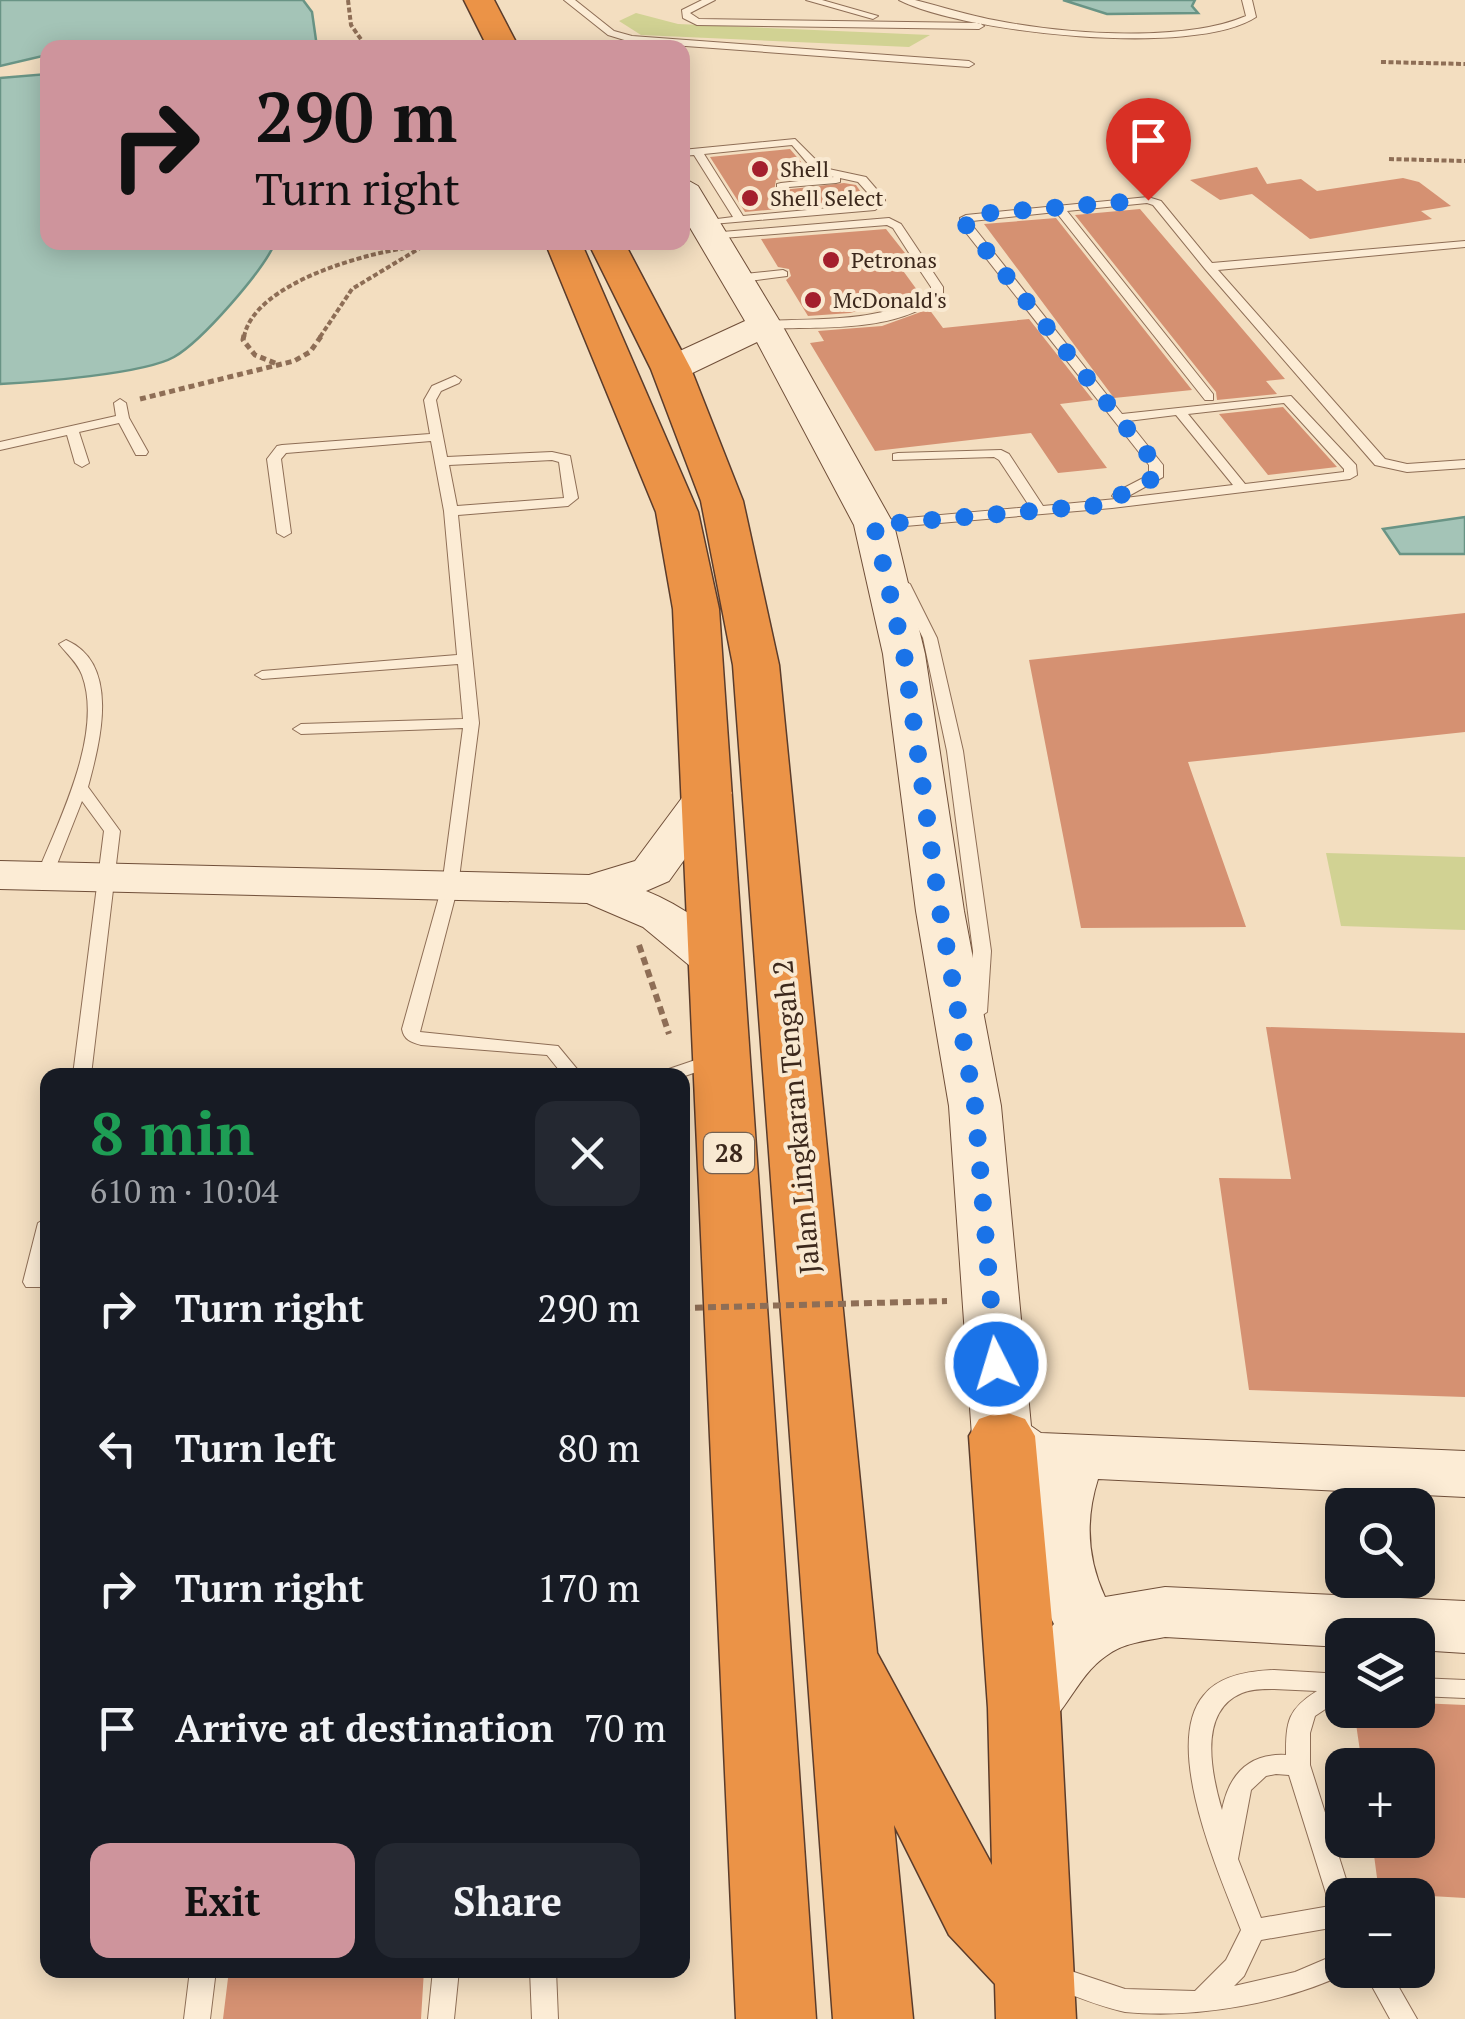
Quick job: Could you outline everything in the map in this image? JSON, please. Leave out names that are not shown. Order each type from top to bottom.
[{"type":"highway","points":[[479,0],[500,40]]},
{"type":"highway","name":"28","points":[[566,250],[593,305],[677,512],[698,624],[776,2019]]},
{"type":"highway","name":"Jalan Lingkaran Tengah 2","points":[[610,250],[671,369],[722,501],[756,664],[874,2019]]},
{"type":"highway","points":[[1002,1436],[1024,1708],[1034,1994]]},
{"type":"highway","points":[[843,1652],[976,1911],[1034,1994]]},
{"type":"street","points":[[690,195],[718,226],[735,279],[765,325],[874,525],[904,654],[940,911],[975,1106],[1002,1436],[1028,1456],[1126,1456],[1465,1474]]},
{"type":"street","points":[[671,369],[765,325]]},
{"type":"street","points":[[22,876],[589,889],[627,882],[652,871],[709,793]]},
{"type":"street","points":[[589,889],[642,903],[665,916],[718,964]]},
{"type":"street","points":[[1076,1459],[1060,1490],[1054,1523],[1056,1558],[1068,1594],[1090,1629]]},
{"type":"street","points":[[1024,1708],[1064,1652],[1090,1629],[1119,1618],[1164,1612],[1465,1628]]},
{"type":"lane","points":[[569,0],[611,33],[645,40]]},
{"type":"lane","points":[[710,0],[686,12],[686,16],[697,22],[1211,32],[1234,28],[1251,17],[1248,0]]},
{"type":"lane","points":[[810,0],[902,23]]},
{"type":"lane","points":[[904,0],[1014,27]]},
{"type":"lane","points":[[690,43],[970,64]]},
{"type":"lane","points":[[690,151],[794,142],[820,171],[867,182],[880,204],[718,226]]},
{"type":"lane","points":[[696,151],[728,192],[718,226]]},
{"type":"lane","points":[[782,186],[856,178]]},
{"type":"lane","points":[[1112,504],[1117,497],[1156,477],[1156,465],[966,225],[966,218],[1058,207],[1157,203],[1209,268],[1380,462],[1407,468],[1465,464]]},
{"type":"lane","points":[[1058,207],[1209,397]]},
{"type":"lane","points":[[718,226],[889,221],[937,287],[937,295],[924,304],[895,315],[765,325]]},
{"type":"lane","points":[[1209,268],[1465,244]]},
{"type":"lane","points":[[890,262],[919,259]]},
{"type":"lane","points":[[735,279],[782,274]]},
{"type":"lane","points":[[455,380],[430,394],[451,510],[471,723],[450,886],[412,1036],[535,1045],[552,1050],[567,1068]]},
{"type":"lane","points":[[1116,414],[1310,384]]},
{"type":"lane","points":[[874,525],[1112,504],[1342,477],[1351,468],[1287,399],[1116,414]]},
{"type":"lane","points":[[0,446],[73,432],[121,410],[140,452]]},
{"type":"lane","points":[[1179,411],[1242,487]]},
{"type":"lane","points":[[73,432],[82,463]]},
{"type":"lane","points":[[284,534],[274,459],[282,449],[436,436]]},
{"type":"lane","points":[[898,457],[996,453],[1004,456],[1038,509]]},
{"type":"lane","points":[[442,461],[560,456],[565,460],[572,498],[563,505],[451,510]]},
{"type":"lane","points":[[22,876],[80,787],[98,711],[79,654],[66,644]]},
{"type":"lane","points":[[262,675],[299,668],[464,659]]},
{"type":"lane","points":[[302,728],[471,723]]},
{"type":"lane","points":[[80,787],[112,831],[83,1068]]},
{"type":"lane","points":[[690,1068],[724,1057]]},
{"type":"lane","points":[[33,1282],[40,1254]]},
{"type":"lane","points":[[1203,2000],[1235,1968],[1253,1930],[1198,1774],[1202,1722],[1212,1700],[1235,1686],[1294,1680],[1325,1683]]},
{"type":"lane","points":[[1435,1688],[1465,1689]]},
{"type":"lane","points":[[1325,1696],[1305,1710],[1298,1733],[1298,1765],[1334,1878]]},
{"type":"lane","points":[[1229,1858],[1242,1781],[1255,1766],[1270,1761],[1298,1765]]},
{"type":"lane","points":[[1253,1930],[1325,1918]]},
{"type":"lane","points":[[1034,1994],[1133,2002],[1203,2000],[1246,1994],[1325,1972]]},
{"type":"lane","points":[[198,2019],[202,1978]]},
{"type":"lane","points":[[441,2019],[445,1978]]},
{"type":"lane","points":[[544,1978],[544,2019]]},
{"type":"lane","points":[[1386,1988],[1404,2019]]},
{"type":"path","points":[[348,0],[351,25],[361,40]]},
{"type":"path","points":[[1381,62],[1465,64]]},
{"type":"path","points":[[1389,159],[1465,161]]},
{"type":"path","points":[[281,365],[255,355],[243,340],[247,320],[266,302],[342,266],[394,250]]},
{"type":"path","points":[[121,410],[281,365],[310,352],[352,290],[418,250]]},
{"type":"path","points":[[642,903],[630,927],[669,1034]]},
{"type":"path","points":[[690,1308],[947,1301]]},
{"type":"green space","points":[[636,13],[678,24],[930,35],[909,47],[641,35],[619,21]]},
{"type":"green space","points":[[1326,853],[1465,857],[1465,930],[1341,926]]},
{"type":"shaded area","points":[[0,0],[303,0],[312,12],[316,40],[40,40],[40,57],[0,66]]},
{"type":"shaded area","points":[[1063,0],[1195,0],[1192,6],[1198,13],[1107,14]]},
{"type":"shaded area","points":[[40,75],[40,250],[271,250],[230,305],[200,337],[174,357],[116,372],[0,384],[0,78]]},
{"type":"shaded area","points":[[1465,517],[1465,554],[1400,554],[1383,529]]},
{"type":"building","name":"Shell","points":[[790,149],[813,176],[776,180],[774,191],[844,183],[856,185],[867,201],[745,212],[710,157]]},
{"type":"building","points":[[1257,167],[1267,184],[1301,179],[1317,191],[1403,178],[1419,182],[1451,206],[1421,211],[1432,219],[1310,239],[1252,194],[1220,200],[1190,180]]},
{"type":"building","points":[[1140,209],[1285,379],[1266,381],[1277,394],[1217,400],[1216,392],[1075,215]]},
{"type":"building","points":[[1056,218],[1192,390],[1114,398],[984,224]]},
{"type":"building","points":[[886,229],[905,253],[888,256],[880,263],[901,268],[920,294],[850,313],[808,316],[786,280],[791,276],[789,269],[778,267],[761,239]]},
{"type":"building","points":[[929,309],[943,328],[1029,319],[1093,400],[1060,404],[1107,468],[1058,473],[1031,433],[875,451],[810,343],[824,341],[818,331],[882,326]]},
{"type":"building","points":[[1283,407],[1337,467],[1268,475],[1219,414]]},
{"type":"building","points":[[1465,613],[1465,732],[1188,762],[1246,927],[1081,928],[1029,660]]},
{"type":"building","points":[[1266,1027],[1465,1033],[1465,1397],[1249,1390],[1219,1178],[1291,1179]]},
{"type":"building","points":[[1435,1704],[1465,1705],[1465,1898],[1435,1896],[1435,1878],[1377,1878],[1374,1858],[1435,1858],[1435,1748],[1360,1748],[1357,1728],[1435,1728]]},
{"type":"building","points":[[228,1978],[424,1978],[421,2019],[223,2019]]},
{"type":"place","name":"Shell","points":[[760,169]]},
{"type":"place","name":"Shell Select","points":[[750,198]]},
{"type":"place","name":"Petronas","points":[[831,260]]},
{"type":"place","name":"McDonald's","points":[[813,300]]},
{"type":"route","points":[[996,1364],[975,1106],[940,911],[904,654],[874,525],[1112,504],[1117,497],[1156,477],[1156,465],[966,225],[966,218],[978,214],[1148,200]]}]
